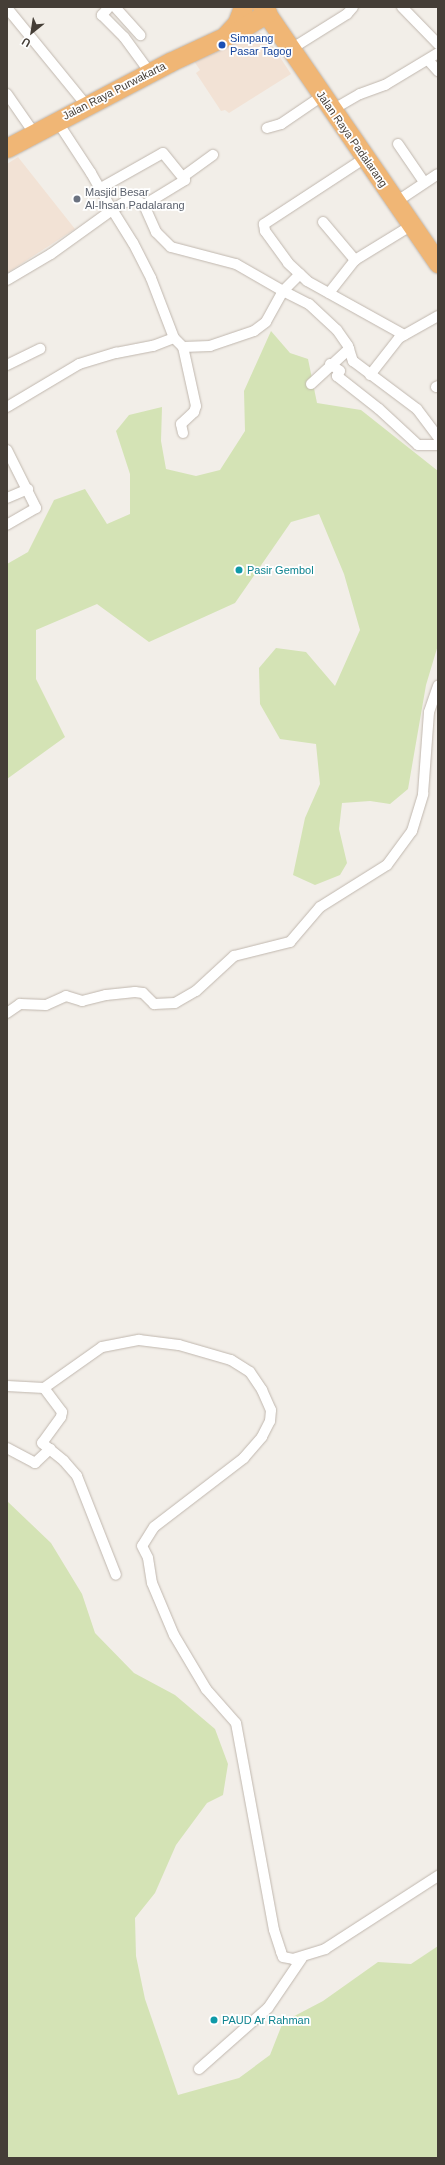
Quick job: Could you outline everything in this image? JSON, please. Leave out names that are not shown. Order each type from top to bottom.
[{"type":"highway","name":"Jalan Raya Purwakarta","points":[[223,39],[237,23],[243,7]]},
{"type":"highway","name":"Jalan Raya Purwakarta","points":[[7,148],[57,121],[223,39],[265,9]]},
{"type":"highway","name":"Jalan Raya Padalarang","points":[[265,9],[327,103],[438,263]]},
{"type":"street","points":[[110,7],[102,15],[124,37],[151,74]]},
{"type":"street","points":[[115,7],[140,35]]},
{"type":"street","points":[[291,50],[347,14],[353,7]]},
{"type":"street","points":[[402,7],[438,44]]},
{"type":"street","points":[[12,9],[87,106]]},
{"type":"street","points":[[267,128],[280,124],[428,60],[438,53]]},
{"type":"street","points":[[428,60],[438,71]]},
{"type":"street","points":[[7,94],[34,133]]},
{"type":"street","points":[[57,121],[133,243],[151,278],[174,338],[183,347],[196,406],[194,412],[181,424],[183,433]]},
{"type":"street","points":[[398,144],[424,182]]},
{"type":"street","points":[[99,189],[163,154],[184,176],[184,182],[144,205]]},
{"type":"street","points":[[184,176],[213,155]]},
{"type":"street","points":[[365,158],[264,224],[273,245],[300,274],[329,293],[404,335]]},
{"type":"street","points":[[396,202],[438,174]]},
{"type":"street","points":[[7,280],[51,254],[112,210],[132,200],[144,205],[156,232],[171,248],[236,264],[321,313],[337,330],[349,349],[353,361],[370,375],[417,408],[438,437]]},
{"type":"street","points":[[323,222],[355,260]]},
{"type":"street","points":[[329,293],[355,260],[412,224]]},
{"type":"street","points":[[183,347],[210,346],[254,331],[266,322],[284,291],[300,274]]},
{"type":"street","points":[[370,375],[404,335],[438,316]]},
{"type":"street","points":[[7,407],[79,364],[116,353],[153,346],[174,338]]},
{"type":"street","points":[[7,365],[40,349]]},
{"type":"street","points":[[311,384],[330,364],[349,349]]},
{"type":"street","points":[[330,364],[340,371],[337,376],[379,409],[418,445],[438,446]]},
{"type":"street","points":[[7,450],[28,490],[35,510],[7,525]]},
{"type":"street","points":[[7,498],[28,490]]},
{"type":"street","points":[[7,1013],[20,1004],[46,1005],[66,996],[82,1001],[106,995],[135,992],[143,993],[154,1004],[175,1004],[196,991],[234,956],[290,942],[320,906],[387,865],[412,831],[423,794],[429,712],[438,686]]},
{"type":"street","points":[[7,1386],[44,1388],[102,1348],[139,1340],[179,1345],[231,1360],[250,1372],[268,1401],[270,1421],[255,1447],[159,1522],[146,1537],[142,1546],[148,1558],[152,1583],[174,1636],[206,1689],[236,1723],[278,1948],[283,1957],[288,1959],[302,1958],[341,1940],[438,1876]]},
{"type":"street","points":[[44,1388],[62,1412],[61,1417],[42,1441],[77,1476],[116,1575]]},
{"type":"street","points":[[7,1448],[35,1463],[50,1450]]},
{"type":"street","points":[[199,2069],[268,2008],[302,1958]]},
{"type":"shaded area","points":[[257,30],[268,39],[291,74],[229,113],[225,110],[221,111],[196,73],[200,70],[192,58]]},
{"type":"shaded area","points":[[18,157],[75,229],[7,273],[7,164]]},
{"type":"green space","points":[[271,331],[290,353],[308,359],[317,403],[361,410],[438,471],[438,645],[426,685],[408,789],[390,804],[370,801],[342,803],[339,829],[347,863],[340,875],[315,885],[293,875],[305,818],[320,784],[316,744],[280,739],[260,704],[259,668],[276,648],[306,652],[335,686],[360,630],[344,574],[319,514],[291,522],[235,603],[149,642],[97,604],[36,630],[36,679],[65,737],[7,779],[7,564],[28,552],[54,500],[85,489],[107,524],[130,514],[130,474],[116,431],[129,415],[162,407],[161,441],[166,469],[196,476],[220,470],[245,431],[244,391]]},
{"type":"green space","points":[[7,1501],[51,1543],[82,1594],[95,1633],[134,1673],[175,1695],[215,1729],[228,1764],[223,1795],[207,1803],[176,1845],[155,1893],[135,1918],[136,1956],[145,1999],[178,2095],[239,2078],[270,2055],[283,2022],[323,2001],[378,1962],[411,1964],[438,1946],[438,2158],[7,2158]]},
{"type":"place","name":"Simpang Pasar Tagog","points":[[222,45]]},
{"type":"place","name":"Masjid Besar Al-Ihsan Padalarang","points":[[77,199]]},
{"type":"place","name":"Pasir Gembol","points":[[239,570]]},
{"type":"place","name":"PAUD Ar Rahman","points":[[214,2020]]}]
